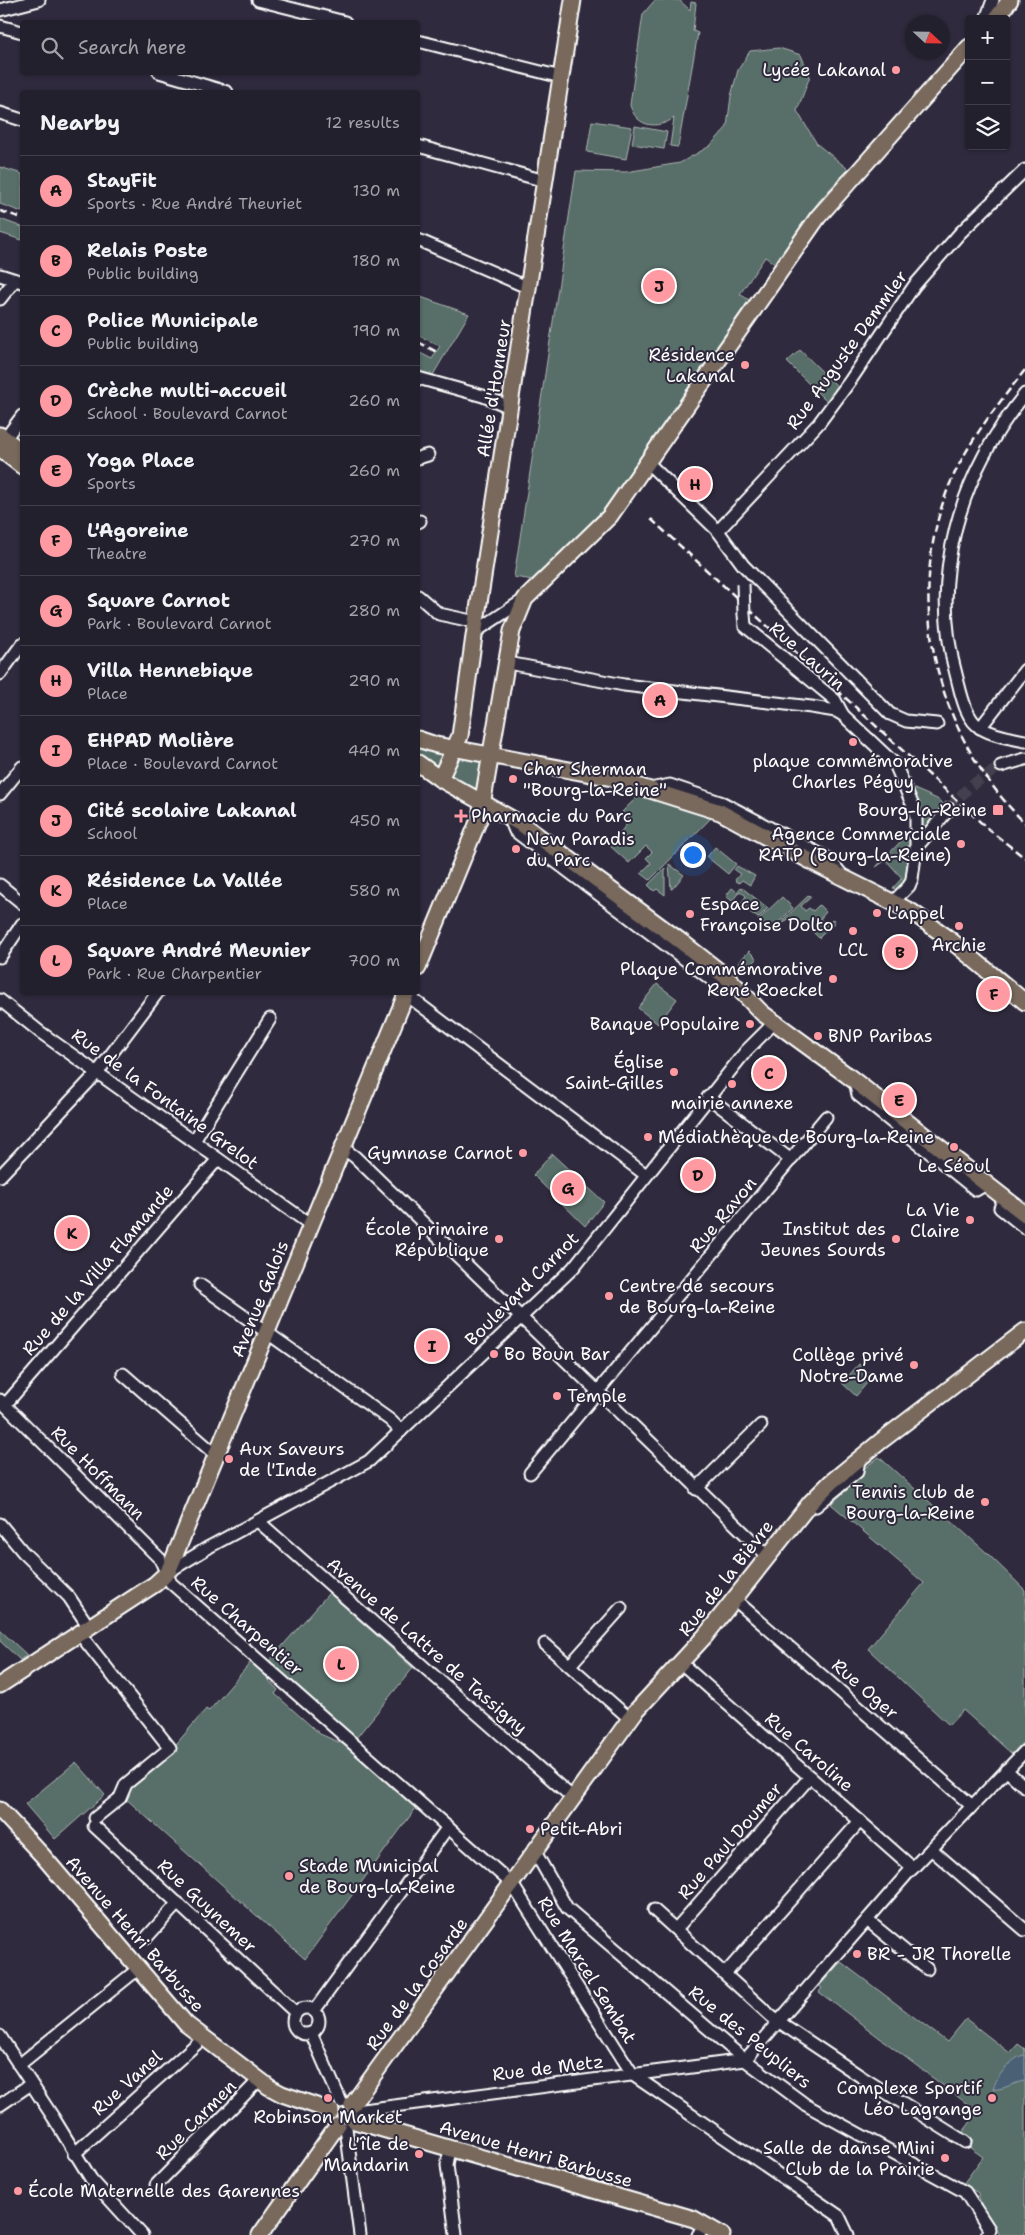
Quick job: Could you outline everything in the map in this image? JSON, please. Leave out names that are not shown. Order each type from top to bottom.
[{"type":"main road","name":"Allée d'Honneur","points":[[440,779],[460,736],[475,627],[573,0]]},
{"type":"main road","points":[[999,15],[1010,0]]},
{"type":"main road","points":[[420,963],[483,804],[514,624],[525,599],[610,516],[818,217],[965,52]]},
{"type":"main road","points":[[2,441],[20,451]]},
{"type":"main road","points":[[2,441],[20,464]]},
{"type":"main road","points":[[420,740],[454,749],[612,778],[720,812],[814,863],[912,912],[948,938],[1025,1002]]},
{"type":"main road","points":[[420,764],[440,779],[509,817],[548,842],[690,948],[730,980],[760,1011],[1025,1214]]},
{"type":"main road","name":"Avenue Galois","points":[[0,1685],[155,1584],[168,1572],[405,995]]},
{"type":"main road","name":"Rue de la Bièvre","points":[[512,1884],[630,1719],[706,1636],[768,1556],[814,1504],[859,1458],[926,1405],[1022,1336]]},
{"type":"main road","name":"Avenue Henri Barbusse","points":[[0,1810],[42,1855],[180,2017],[203,2038],[259,2080],[282,2094],[450,2149],[690,2218],[702,2230],[722,2235]]},
{"type":"main road","name":"Rue de la Cosarde","points":[[260,2235],[512,1884]]},
{"type":"street","points":[[0,10],[39,0]]},
{"type":"street","points":[[258,0],[336,20]]},
{"type":"street","points":[[987,15],[993,0]]},
{"type":"street","points":[[0,26],[20,31]]},
{"type":"street","points":[[420,42],[561,77]]},
{"type":"street","points":[[169,75],[220,90]]},
{"type":"street","points":[[0,113],[20,119]]},
{"type":"street","points":[[420,147],[545,181]]},
{"type":"street","name":"Rue Auguste Demmler","points":[[718,531],[819,423],[850,381],[904,300],[942,254],[960,233],[1025,170]]},
{"type":"street","points":[[420,241],[529,288]]},
{"type":"street","points":[[0,275],[19,281],[0,300]]},
{"type":"street","points":[[420,379],[483,396],[510,407]]},
{"type":"street","points":[[1025,394],[1010,413],[974,471],[958,516],[948,564],[945,598],[953,664],[962,698],[972,720],[980,728],[993,733],[1025,740]]},
{"type":"street","points":[[2,441],[20,418]]},
{"type":"street","points":[[647,462],[718,531],[743,564],[890,714],[906,721],[937,724]]},
{"type":"street","name":"Rue Laurin","points":[[743,564],[746,626],[835,700],[844,715],[888,756],[900,771],[916,818],[916,848],[909,886],[893,902]]},
{"type":"street","points":[[420,598],[439,614],[475,627],[525,599]]},
{"type":"street","points":[[0,674],[20,647]]},
{"type":"street","points":[[508,663],[624,685],[810,707],[836,711],[844,715]]},
{"type":"street","points":[[980,728],[1025,670]]},
{"type":"street","points":[[1001,766],[1025,759]]},
{"type":"street","points":[[0,794],[20,769]]},
{"type":"street","points":[[916,848],[949,809]]},
{"type":"street","points":[[0,885],[20,900]]},
{"type":"street","points":[[0,957],[20,927]]},
{"type":"street","points":[[0,1176],[97,1073],[156,995]]},
{"type":"street","points":[[409,995],[646,1175]]},
{"type":"street","name":"Rue de la Fontaine Grelot","points":[[0,1000],[97,1073],[311,1225]]},
{"type":"street","points":[[194,1141],[270,1019]]},
{"type":"street","name":"Boulevard Carnot","points":[[168,1572],[362,1465],[401,1431],[573,1268],[749,1047],[775,1022]]},
{"type":"street","points":[[708,1097],[791,1160]]},
{"type":"street","name":"Rue Ravon","points":[[530,1472],[826,1117]]},
{"type":"street","points":[[343,1148],[355,1157],[696,1489],[768,1556]]},
{"type":"street","name":"Rue de la Villa Flamande","points":[[2,1402],[218,1159]]},
{"type":"street","points":[[1004,1198],[1000,1208],[1025,1228]]},
{"type":"street","points":[[200,1285],[390,1420],[401,1431]]},
{"type":"street","points":[[123,1374],[216,1455]]},
{"type":"street","name":"Rue Hoffmann","points":[[2,1402],[160,1559],[168,1572]]},
{"type":"street","points":[[696,1489],[761,1425]]},
{"type":"street","name":"Avenue de Lattre de Tassigny","points":[[258,1521],[573,1798]]},
{"type":"street","points":[[0,1524],[23,1552],[65,1592],[84,1630]]},
{"type":"street","name":"Rue Charpentier","points":[[168,1572],[172,1583],[448,1827]]},
{"type":"street","name":"Rue Oger","points":[[734,1599],[972,1806]]},
{"type":"street","points":[[570,1665],[621,1608]]},
{"type":"street","name":"Rue Guynemer","points":[[84,1630],[170,1748],[126,1784],[120,1798],[95,1822],[178,1903],[296,2013]]},
{"type":"street","points":[[546,1644],[630,1719]]},
{"type":"street","name":"Rue Caroline","points":[[681,1663],[913,1868]]},
{"type":"street","points":[[745,2060],[810,1983],[871,1923],[913,1868],[1025,1750]]},
{"type":"street","points":[[1006,1770],[1025,1787]]},
{"type":"street","name":"Rue Paul Doumer","points":[[676,1929],[810,1777]]},
{"type":"street","points":[[726,1974],[860,1821]]},
{"type":"street","points":[[314,2011],[448,1827]]},
{"type":"street","name":"Rue Marcel Sembat","points":[[448,1827],[512,1884],[633,2075]]},
{"type":"street","points":[[931,1849],[1025,1930]]},
{"type":"street","name":"Rue des Peupliers","points":[[535,1852],[566,1908],[745,2060],[806,2105],[965,2192],[989,2229],[987,2235]]},
{"type":"street","points":[[147,1937],[178,1903]]},
{"type":"street","points":[[654,1910],[777,2021],[965,2142]]},
{"type":"street","points":[[871,1923],[928,1970]]},
{"type":"street","points":[[19,2065],[138,1968]]},
{"type":"street","points":[[303,2009],[314,2011],[319,2021],[317,2028],[311,2033],[304,2034],[296,2030],[293,2023],[296,2013],[303,2009]]},
{"type":"street","points":[[311,2033],[345,2115],[360,2235]]},
{"type":"street","name":"Rue Vanel","points":[[74,2154],[203,2038]]},
{"type":"street","points":[[1,2040],[53,2117],[90,2179],[142,2235]]},
{"type":"street","name":"Rue de Metz","points":[[345,2115],[745,2060]]},
{"type":"street","points":[[633,2075],[839,2216],[848,2235]]},
{"type":"street","name":"Rue Carmen","points":[[156,2185],[259,2080]]},
{"type":"street","points":[[0,2105],[31,2084]]},
{"type":"street","points":[[450,2149],[447,2165],[456,2235]]},
{"type":"green space","points":[[655,0],[679,0],[690,10],[691,2],[696,3],[693,31],[698,33],[678,147],[670,146],[674,118],[661,124],[648,124],[637,118],[630,105],[643,14]]},
{"type":"green space","points":[[779,48],[801,55],[810,76],[797,111],[817,144],[848,169],[819,201],[775,264],[765,257],[740,294],[749,300],[605,508],[534,580],[514,577],[576,171],[626,172],[680,163],[710,146],[727,127],[731,96],[738,70],[750,51]]},
{"type":"green space","points":[[592,121],[632,127],[626,159],[587,152]]},
{"type":"green space","points":[[635,126],[667,132],[664,149],[632,144]]},
{"type":"green space","points":[[0,167],[20,173],[20,211],[0,204]]},
{"type":"green space","points":[[0,219],[20,226],[20,239],[0,233]]},
{"type":"green space","points":[[420,297],[469,314],[433,375],[420,372],[420,353],[432,359],[440,346],[420,336]]},
{"type":"green space","points":[[800,350],[838,387],[827,402],[787,362]]},
{"type":"green space","points":[[420,744],[445,752],[437,768],[420,756]]},
{"type":"green space","points":[[457,756],[483,761],[478,791],[474,791],[450,777],[449,775]]},
{"type":"green space","points":[[912,788],[937,799],[943,804],[922,835],[918,832],[919,808]]},
{"type":"green space","points":[[639,795],[712,817],[650,880],[641,873],[651,863],[646,858],[652,852],[646,846],[629,863],[610,846],[629,821],[628,817],[622,812]]},
{"type":"green space","points":[[903,839],[910,841],[908,883],[897,890],[893,888],[902,878],[886,860],[876,867]]},
{"type":"green space","points":[[715,847],[736,864],[728,874],[707,857]]},
{"type":"green space","points":[[669,864],[684,875],[672,889],[671,889]]},
{"type":"green space","points":[[737,866],[755,876],[750,885],[742,880],[739,883],[735,880],[740,874],[734,870]]},
{"type":"green space","points":[[665,868],[665,895],[657,889],[654,891],[648,885]]},
{"type":"green space","points":[[741,887],[768,908],[758,918],[740,905],[746,896],[740,891],[732,901],[726,896],[732,888],[737,892]]},
{"type":"green space","points":[[809,895],[811,897],[801,906],[805,911],[809,908],[813,911],[819,905],[826,912],[820,919],[827,925],[833,919],[835,922],[819,938],[804,923],[800,926],[790,917],[784,923],[782,921]]},
{"type":"green space","points":[[782,897],[793,908],[770,931],[758,920]]},
{"type":"green space","points":[[749,951],[757,959],[751,965],[748,964],[744,968],[738,963]]},
{"type":"green space","points":[[657,984],[677,999],[658,1024],[638,1008]]},
{"type":"green space","points":[[552,1154],[604,1202],[585,1226],[533,1175]]},
{"type":"green space","points":[[859,1364],[873,1376],[856,1396],[842,1383]]},
{"type":"green space","points":[[879,1457],[987,1553],[1025,1590],[1025,1740],[1012,1754],[963,1710],[949,1725],[868,1649],[924,1583],[831,1504],[861,1477],[861,1471]]},
{"type":"green space","points":[[329,1593],[413,1668],[356,1738],[269,1661]]},
{"type":"green space","points":[[0,1630],[27,1655],[20,1660],[0,1641]]},
{"type":"green space","name":"Stade Municipal de Bourg-la-Reine","points":[[251,1662],[268,1677],[278,1690],[275,1694],[320,1734],[343,1744],[416,1808],[305,1959],[124,1797],[130,1783],[172,1749],[206,1709],[209,1711]]},
{"type":"green space","points":[[76,1762],[105,1795],[55,1839],[25,1804]]},
{"type":"green space","name":"Complexe Sportif Léo Lagrange","points":[[841,1962],[947,2042],[966,2019],[1010,2053],[1018,2044],[1025,2049],[1025,2235],[999,2235],[982,2208],[978,2193],[963,2184],[983,2157],[969,2147],[973,2140],[967,2136],[960,2136],[978,2112],[819,1992],[822,1988],[819,1986]]},
{"type":"water","points":[[1025,2055],[1025,2081],[1000,2089],[993,2089],[997,2079],[1006,2068],[1016,2059]]},
{"type":"tunnel","points":[[949,809],[970,786],[1001,766]]},
{"type":"railway","points":[[0,211],[20,217]]},
{"type":"railway","points":[[420,343],[437,352]]},
{"type":"railway","points":[[1025,370],[982,428],[954,474],[934,535],[929,579],[930,624],[937,668],[951,711],[970,751],[995,789],[1025,823]]},
{"type":"railway","points":[[651,519],[988,829],[1025,858]]},
{"type":"place","name":"Lycée Lakanal","points":[[896,70]]},
{"type":"place","name":"Cité scolaire Lakanal","points":[[659,286]]},
{"type":"place","name":"Résidence Lakanal","points":[[745,365]]},
{"type":"place","name":"Villa Hennebique","points":[[695,484]]},
{"type":"place","name":"StayFit","points":[[660,700]]},
{"type":"place","name":"plaque commémorative Charles Péguy","points":[[853,742]]},
{"type":"place","name":"Char Sherman \"Bourg-la-Reine\"","points":[[513,779]]},
{"type":"place","name":"Bourg-la-Reine","points":[[998,810]]},
{"type":"place","name":"Pharmacie du Parc","points":[[461,816]]},
{"type":"place","name":"Agence Commerciale RATP (Bourg-la-Reine)","points":[[961,844]]},
{"type":"place","name":"New Paradis du Parc","points":[[516,849]]},
{"type":"place","name":"L'appel","points":[[877,913]]},
{"type":"place","name":"Espace Françoise Dolto","points":[[690,914]]},
{"type":"place","name":"Archie","points":[[959,926]]},
{"type":"place","name":"LCL","points":[[853,931]]},
{"type":"place","name":"Relais Poste","points":[[900,952]]},
{"type":"place","name":"Plaque Commémorative René Roeckel","points":[[833,979]]},
{"type":"place","name":"L'Agoreine","points":[[994,994]]},
{"type":"place","name":"Banque Populaire","points":[[750,1024]]},
{"type":"place","name":"BNP Paribas","points":[[818,1036]]},
{"type":"place","name":"Église Saint-Gilles","points":[[674,1072]]},
{"type":"place","name":"Police Municipale","points":[[769,1073]]},
{"type":"place","name":"mairie annexe","points":[[732,1084]]},
{"type":"place","name":"Yoga Place","points":[[899,1100]]},
{"type":"place","name":"Médiathèque de Bourg-la-Reine","points":[[648,1137]]},
{"type":"place","name":"Le Séoul","points":[[954,1147]]},
{"type":"place","name":"Gymnase Carnot","points":[[523,1153]]},
{"type":"place","name":"Crèche multi-accueil","points":[[698,1175]]},
{"type":"place","name":"Square Carnot","points":[[568,1188]]},
{"type":"place","name":"La Vie Claire","points":[[970,1220]]},
{"type":"place","name":"Résidence La Vallée","points":[[72,1233]]},
{"type":"place","name":"École primaire République","points":[[499,1239]]},
{"type":"place","name":"Institut des Jeunes Sourds","points":[[896,1239]]},
{"type":"place","name":"Centre de secours de Bourg-la-Reine","points":[[609,1296]]},
{"type":"place","name":"EHPAD Molière","points":[[432,1346]]},
{"type":"place","name":"Bo Boun Bar","points":[[494,1354]]},
{"type":"place","name":"Collège privé Notre-Dame","points":[[914,1365]]},
{"type":"place","name":"Temple","points":[[557,1396]]},
{"type":"place","name":"Aux Saveurs de l'Inde","points":[[229,1459]]},
{"type":"place","name":"Tennis club de Bourg-la-Reine","points":[[985,1502]]},
{"type":"place","name":"Square André Meunier","points":[[341,1664]]},
{"type":"place","name":"Petit-Abri","points":[[530,1829]]},
{"type":"place","name":"Stade Municipal de Bourg-la-Reine","points":[[289,1876]]},
{"type":"place","name":"BR - JR Thorelle","points":[[857,1954]]},
{"type":"place","name":"Robinson Market","points":[[328,2098]]},
{"type":"place","name":"Complexe Sportif Léo Lagrange","points":[[992,2098]]},
{"type":"place","name":"L'île de Mandarin","points":[[419,2154]]},
{"type":"place","name":"Salle de danse Mini Club de la Prairie","points":[[945,2158]]},
{"type":"place","name":"École Maternelle des Garennes","points":[[18,2191]]}]
